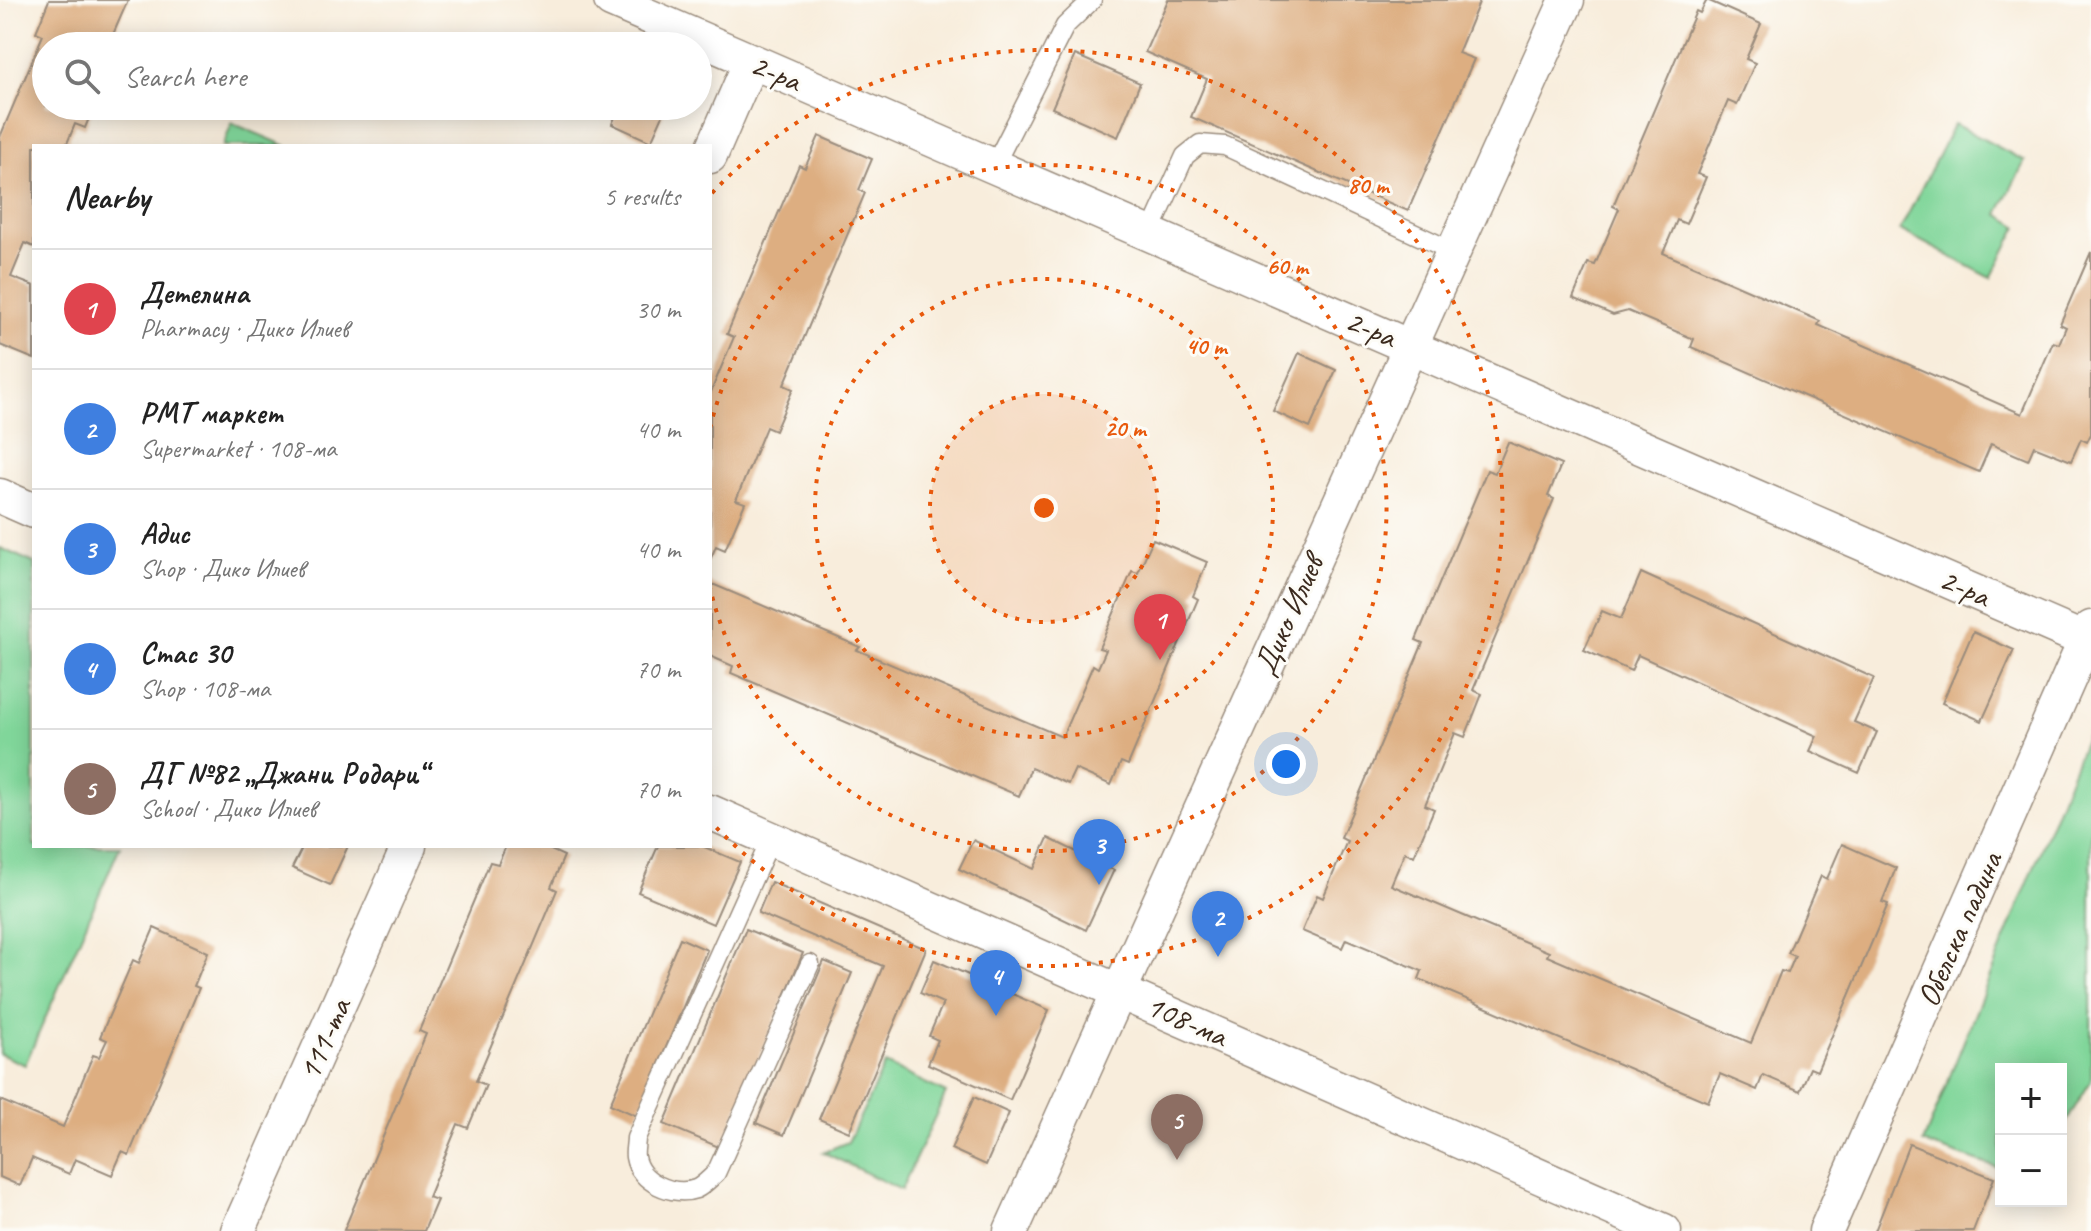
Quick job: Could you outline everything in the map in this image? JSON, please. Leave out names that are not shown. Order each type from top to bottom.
[{"type":"street","name":"2-ра","points":[[611,0],[684,32]]},
{"type":"street","name":"Дико Илиев","points":[[1011,1231],[1567,0]]},
{"type":"street","name":"2-ра","points":[[712,44],[2088,634]]},
{"type":"street","points":[[712,151],[751,61]]},
{"type":"street","points":[[0,496],[32,510]]},
{"type":"street","name":"Обелска падина","points":[[1826,1231],[2088,634]]},
{"type":"street","name":"108-ма","points":[[712,813],[1664,1231]]},
{"type":"street","name":"111-та","points":[[238,1231],[408,848]]},
{"type":"lane","points":[[994,166],[1065,26],[1092,0]]},
{"type":"lane","points":[[1150,233],[1185,156],[1200,144],[1225,146],[1452,251]]},
{"type":"lane","points":[[771,839],[636,1138],[635,1159],[644,1175],[659,1187],[678,1191],[697,1188],[716,1173],[810,964]]},
{"type":"green space","points":[[232,123],[281,144],[224,144]]},
{"type":"green space","points":[[1954,124],[2025,161],[1998,214],[2018,226],[1991,278],[1900,230]]},
{"type":"green space","points":[[0,548],[32,562],[32,848],[119,848],[25,1065],[0,1054]]},
{"type":"green space","points":[[2091,725],[2091,1081],[2067,1120],[2067,1063],[1995,1063],[1995,1167],[1923,1143]]},
{"type":"green space","points":[[885,1064],[946,1093],[901,1190],[823,1152],[848,1142]]},
{"type":"building","points":[[49,0],[128,0],[114,32],[36,32]]},
{"type":"building","points":[[1168,0],[1480,0],[1458,53],[1474,59],[1408,211],[1191,117],[1207,79],[1145,52]]},
{"type":"building","points":[[1707,0],[1761,24],[1746,59],[1755,63],[1737,105],[1728,101],[1697,174],[1706,177],[1686,224],[1677,220],[1663,253],[2022,414],[2053,342],[2059,344],[2066,327],[2060,324],[2091,252],[2091,434],[2087,442],[2081,439],[2071,461],[2034,446],[2028,460],[1991,444],[1979,472],[1691,347],[1694,339],[1628,311],[1613,315],[1573,298],[1588,263],[1595,265],[1619,209],[1613,206],[1696,11],[1700,13]]},
{"type":"building","points":[[1075,55],[1140,83],[1118,137],[1052,108]]},
{"type":"building","points":[[32,61],[32,120],[88,120],[85,128],[75,124],[67,144],[32,144],[32,246],[25,243],[11,277],[32,285],[32,358],[0,345],[0,137]]},
{"type":"building","points":[[614,120],[661,120],[651,142],[612,124]]},
{"type":"building","points":[[819,136],[872,159],[859,190],[865,193],[784,385],[793,389],[775,431],[766,427],[736,500],[745,503],[725,550],[716,546],[712,555],[712,389],[734,337],[727,334],[799,165],[805,168]]},
{"type":"building","points":[[1299,353],[1336,370],[1310,428],[1273,411]]},
{"type":"building","points":[[1508,442],[1561,465],[1548,496],[1554,499],[1473,690],[1482,694],[1465,737],[1455,733],[1425,805],[1434,809],[1414,856],[1405,852],[1391,885],[1751,1043],[1781,971],[1788,973],[1795,956],[1788,953],[1821,876],[1827,879],[1842,844],[1896,868],[1882,902],[1888,904],[1817,1071],[1810,1068],[1800,1091],[1763,1075],[1757,1090],[1720,1074],[1708,1102],[1419,979],[1422,971],[1346,939],[1342,948],[1302,931],[1317,895],[1323,898],[1347,841],[1341,838],[1423,643],[1416,640],[1487,470],[1495,473]]},
{"type":"building","points":[[1153,539],[1207,562],[1193,596],[1198,599],[1128,765],[1121,762],[1111,785],[1075,769],[1068,784],[1031,768],[1019,796],[731,673],[733,666],[712,657],[712,584],[860,647],[857,650],[1062,737],[1093,665],[1098,668],[1106,650],[1099,648],[1132,571],[1138,573]]},
{"type":"building","points":[[1641,573],[1874,678],[1854,722],[1877,732],[1859,773],[1810,751],[1817,736],[1638,655],[1631,671],[1584,650],[1602,611],[1621,619]]},
{"type":"building","points":[[1973,632],[2014,650],[1982,721],[1942,703]]},
{"type":"building","points":[[1048,838],[1114,870],[1086,930],[959,869],[973,840],[1034,869]]},
{"type":"building","points":[[302,848],[347,848],[330,885],[292,868]]},
{"type":"building","points":[[505,848],[546,848],[564,856],[551,887],[557,890],[476,1081],[486,1085],[468,1128],[458,1124],[428,1197],[437,1200],[424,1231],[344,1230],[426,1034],[419,1031],[490,862],[498,864]]},
{"type":"building","points":[[657,848],[707,848],[740,862],[713,924],[638,892]]},
{"type":"building","points":[[771,882],[926,949],[849,1132],[819,1119],[883,966],[758,913]]},
{"type":"building","points":[[154,928],[208,952],[194,986],[199,988],[129,1155],[122,1152],[112,1175],[75,1159],[69,1174],[32,1158],[20,1186],[0,1177],[0,1100],[63,1127],[93,1055],[99,1057],[107,1040],[100,1037],[133,960],[139,963]]},
{"type":"building","points":[[746,929],[803,953],[721,1148],[664,1124]]},
{"type":"building","points":[[680,938],[707,950],[637,1116],[610,1104]]},
{"type":"building","points":[[934,960],[1049,1010],[1010,1100],[928,1064],[938,1040],[929,1036],[943,1003],[920,993]]},
{"type":"building","points":[[824,961],[852,973],[784,1135],[756,1123]]},
{"type":"building","points":[[974,1097],[1009,1113],[986,1165],[951,1149]]},
{"type":"building","points":[[1909,1144],[1994,1178],[1973,1231],[1875,1231]]},
{"type":"place","name":"Детелина","points":[[1160,660]]},
{"type":"place","name":"Адис","points":[[1099,885]]},
{"type":"place","name":"РМТ маркет","points":[[1218,957]]},
{"type":"place","name":"Стас 30","points":[[996,1016]]},
{"type":"place","name":"ДГ №82 „Джани Родари“","points":[[1177,1160]]}]
